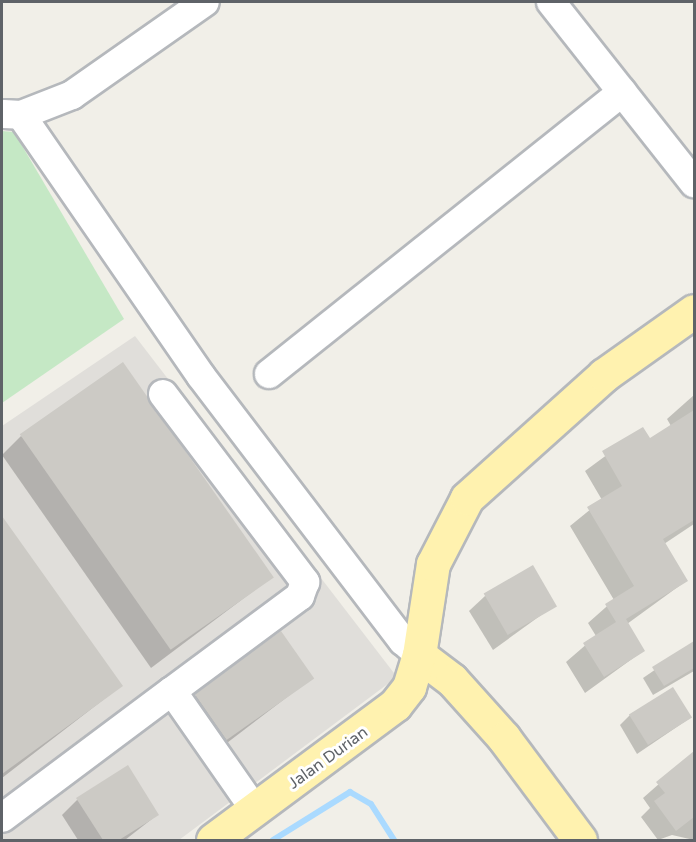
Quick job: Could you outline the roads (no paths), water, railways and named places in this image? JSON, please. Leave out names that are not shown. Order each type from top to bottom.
[{"type":"main road","name":"Jalan Durian","points":[[213,840],[395,705],[409,687],[419,656],[433,564],[466,498],[604,375],[694,311]]},
{"type":"main road","points":[[419,656],[452,680],[504,738],[580,840]]},
{"type":"street","points":[[205,2],[72,95],[11,114],[201,376],[403,641],[419,656]]},
{"type":"street","points":[[550,2],[694,183]]},
{"type":"street","points":[[268,374],[622,92]]},
{"type":"street","points":[[2,818],[300,596],[305,582],[163,394]]},
{"type":"street","points":[[172,690],[255,810]]},
{"type":"waterway","points":[[273,840],[350,792],[371,804],[394,840]]}]
